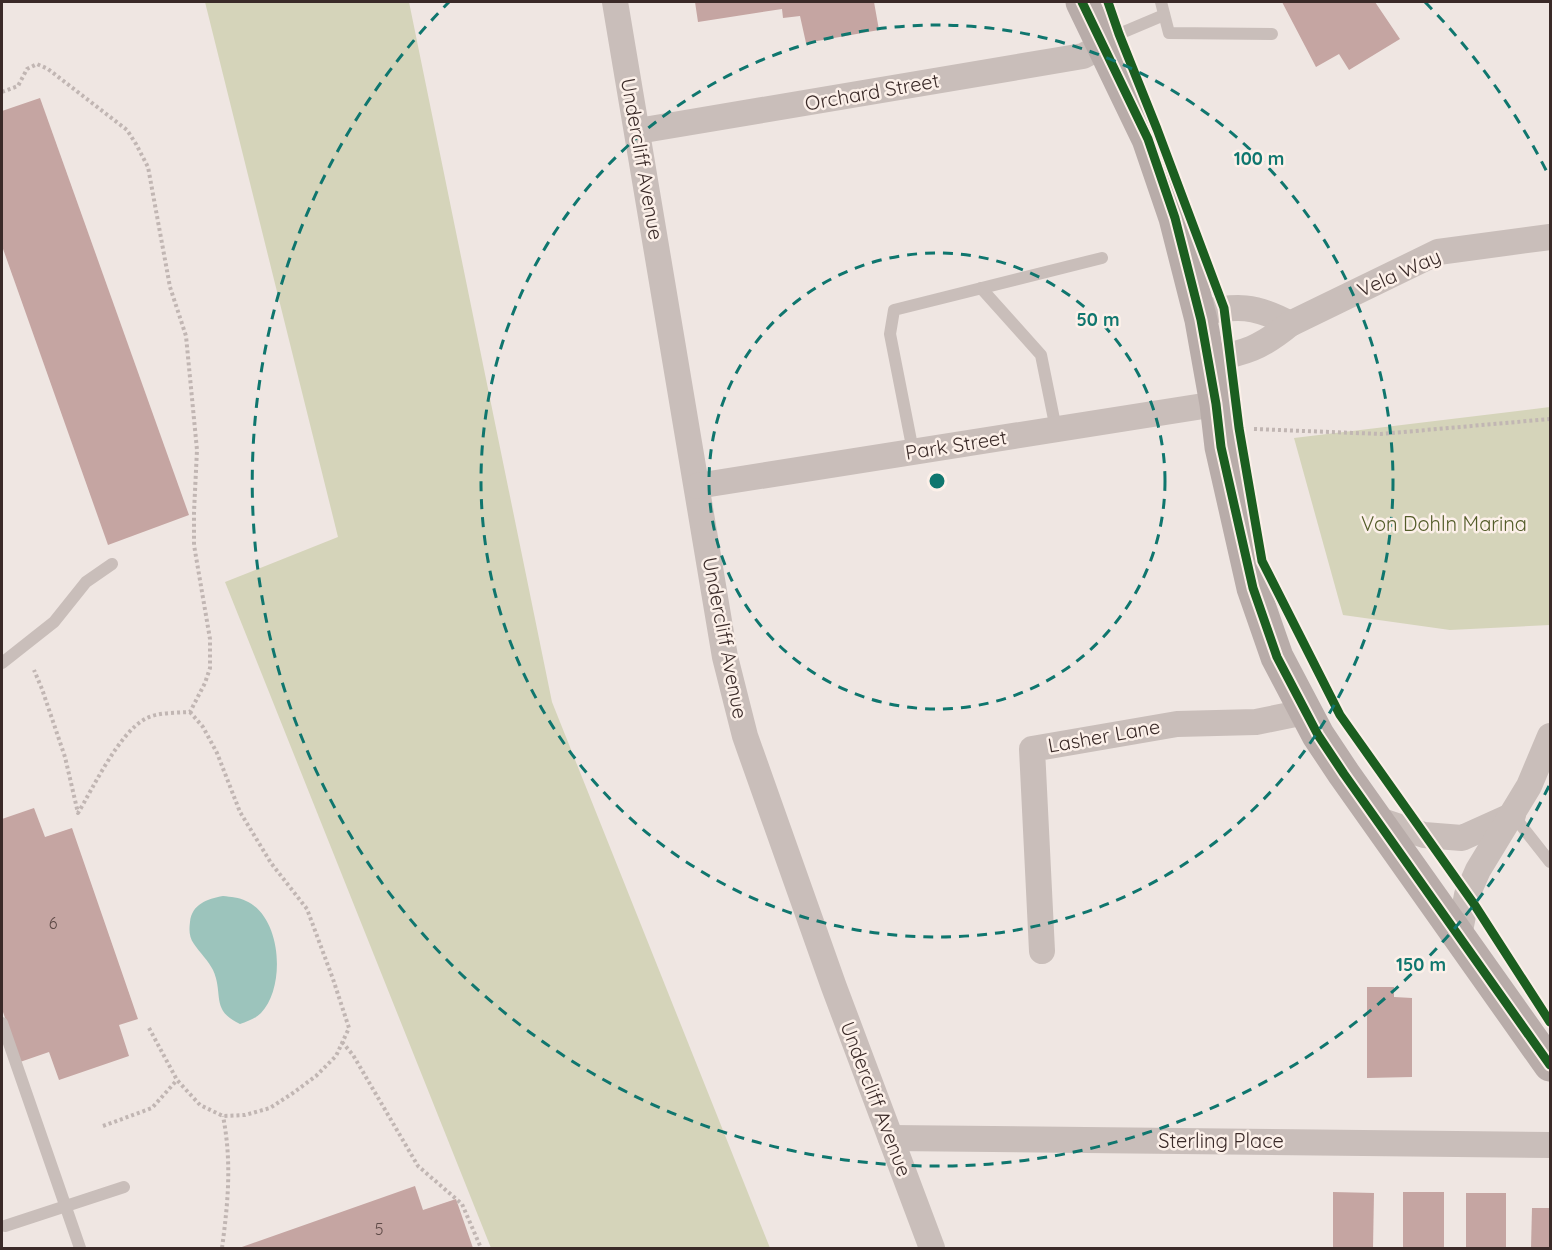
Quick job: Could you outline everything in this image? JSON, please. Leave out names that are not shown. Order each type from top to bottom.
[{"type":"main road","points":[[1082,2],[1148,139],[1175,218],[1199,313],[1216,404],[1221,447],[1253,588],[1277,657],[1318,735],[1551,1065]]},
{"type":"street","name":"Undercliff Avenue","points":[[615,2],[725,657],[745,736],[834,987],[932,1248]]},
{"type":"street","name":"Orchard Street","points":[[638,131],[1083,57],[1104,45]]},
{"type":"street","name":"Vela Way","points":[[1208,360],[1254,349],[1271,340],[1290,324],[1438,252],[1551,237]]},
{"type":"street","points":[[1199,313],[1224,308],[1248,308],[1269,312],[1290,324]]},
{"type":"street","name":"Park Street","points":[[697,486],[1216,404]]},
{"type":"street","name":"Lasher Lane","points":[[1042,951],[1032,749],[1177,724],[1256,722],[1305,712]]},
{"type":"street","points":[[1459,936],[1467,895],[1478,870],[1513,815],[1537,771],[1551,736]]},
{"type":"street","points":[[1376,819],[1424,835],[1462,838],[1513,815]]},
{"type":"street","name":"Sterling Place","points":[[891,1138],[1551,1145]]},
{"type":"lane","points":[[1161,2],[1169,33],[1272,34]]},
{"type":"lane","points":[[1104,45],[1119,34],[1164,15]]},
{"type":"lane","points":[[913,452],[890,334],[894,310],[1101,258]]},
{"type":"lane","points":[[981,288],[1041,355],[1056,429]]},
{"type":"lane","points":[[2,663],[54,622],[86,582],[112,564]]},
{"type":"lane","points":[[1513,815],[1551,862]]},
{"type":"lane","points":[[2,1023],[80,1248]]},
{"type":"lane","points":[[5,1226],[124,1186]]},
{"type":"path","points":[[2,92],[18,86],[27,69],[37,64],[48,69],[127,130],[148,167],[170,287],[186,336],[197,450],[194,545],[210,639],[210,668],[190,712]]},
{"type":"path","points":[[1254,429],[1381,434],[1551,418]]},
{"type":"path","points":[[34,670],[65,757],[78,813],[132,728],[146,719],[168,713],[190,712]]},
{"type":"path","points":[[148,1028],[177,1080],[200,1105],[223,1116],[245,1115],[270,1108],[316,1076],[336,1056],[349,1028],[307,909],[271,863],[240,812],[217,753],[203,727],[190,712]]},
{"type":"path","points":[[342,1042],[353,1055],[418,1166],[462,1204],[482,1248]]},
{"type":"path","points":[[103,1126],[152,1108],[177,1080]]},
{"type":"path","points":[[222,1248],[230,1162],[223,1116]]},
{"type":"green space","points":[[205,2],[409,2],[552,702],[770,1248],[491,1248],[225,582],[338,537]]},
{"type":"green space","name":"Von Dohln Marina","points":[[1550,407],[1550,625],[1450,630],[1343,615],[1294,438]]},
{"type":"water","points":[[223,896],[235,897],[258,909],[267,922],[276,953],[277,970],[269,1001],[259,1015],[240,1024],[231,1019],[221,1007],[213,970],[194,944],[190,933],[191,916],[197,907],[201,903]]},
{"type":"building","points":[[695,2],[874,2],[879,30],[806,43],[800,16],[783,18],[782,9],[698,22]]},
{"type":"building","points":[[1282,2],[1375,2],[1400,39],[1349,70],[1339,54],[1316,67]]},
{"type":"building","points":[[40,98],[189,515],[108,545],[2,246],[2,111]]},
{"type":"building","points":[[34,808],[45,837],[72,828],[138,1019],[119,1025],[129,1056],[59,1080],[49,1052],[20,1062],[2,1009],[2,819]]},
{"type":"building","points":[[1367,987],[1394,987],[1394,997],[1412,998],[1412,1077],[1367,1078]]},
{"type":"building","points":[[415,1186],[423,1210],[456,1199],[473,1248],[239,1248]]},
{"type":"building","points":[[1333,1192],[1374,1193],[1373,1248],[1333,1248]]},
{"type":"building","points":[[1403,1192],[1444,1192],[1444,1248],[1403,1248]]},
{"type":"building","points":[[1466,1193],[1506,1193],[1506,1248],[1466,1248]]},
{"type":"building","points":[[1532,1208],[1550,1208],[1550,1248],[1531,1248]]},
{"type":"cycle path","points":[[1082,2],[1148,139],[1175,218],[1201,320],[1221,447],[1253,588],[1277,657],[1318,735],[1344,774],[1550,1065]]},
{"type":"cycle path","points":[[1108,2],[1224,308],[1239,428],[1262,561],[1340,715],[1474,904],[1550,1022]]}]
